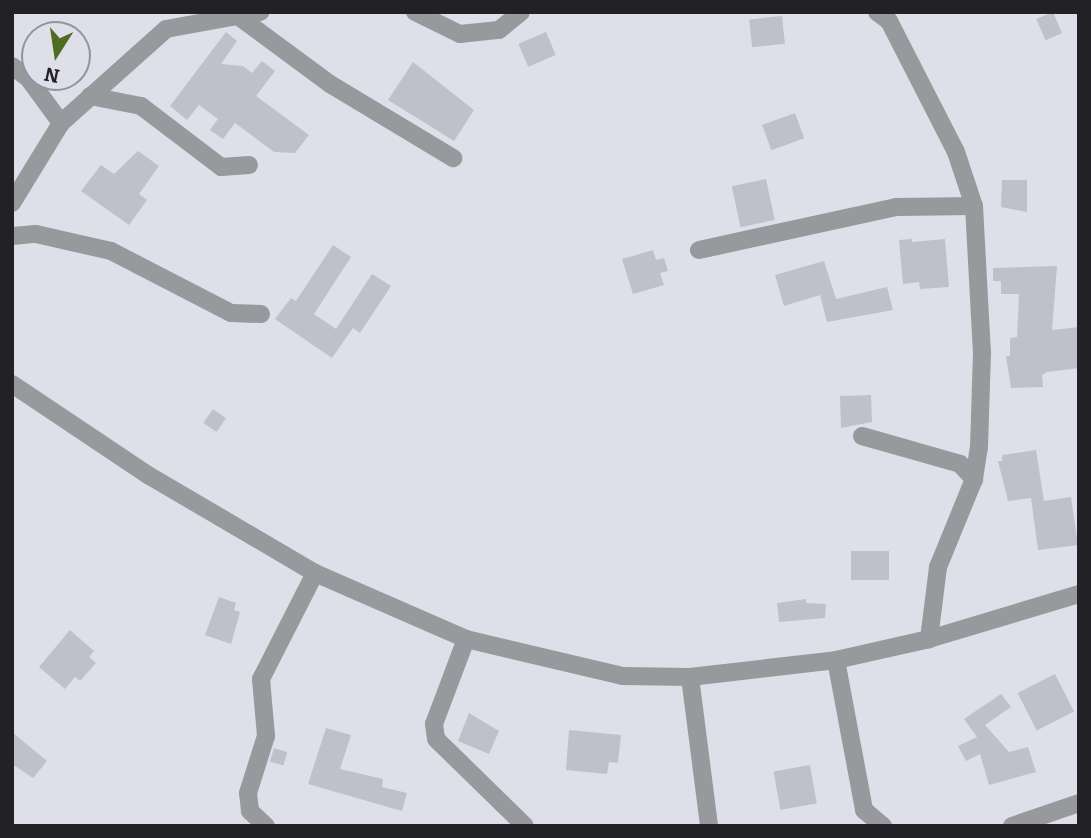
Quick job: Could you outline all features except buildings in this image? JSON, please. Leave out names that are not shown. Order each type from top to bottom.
[{"type":"street","points":[[12,204],[61,122],[166,29],[261,12]]},
{"type":"street","points":[[415,12],[460,34],[499,30],[522,12]]},
{"type":"street","points":[[877,12],[889,22],[956,152],[974,206],[982,352],[974,478],[938,567],[929,639]]},
{"type":"street","points":[[238,16],[330,84],[453,158]]},
{"type":"street","points":[[12,66],[28,78],[61,122]]},
{"type":"street","points":[[90,96],[141,106],[221,167],[250,165]]},
{"type":"street","points":[[699,250],[896,207],[974,206]]},
{"type":"street","points":[[12,236],[36,234],[111,251],[231,313],[261,314]]},
{"type":"street","points":[[12,384],[148,475],[315,573],[466,639],[623,676],[690,677],[836,660],[929,639],[1079,594]]},
{"type":"street","points":[[862,436],[960,464],[974,478]]},
{"type":"street","points":[[266,826],[250,811],[248,793],[267,736],[261,679],[315,573]]},
{"type":"street","points":[[466,639],[434,724],[436,739],[525,826]]},
{"type":"street","points":[[836,660],[864,810],[883,826]]},
{"type":"street","points":[[690,677],[709,826]]},
{"type":"street","points":[[1012,826],[1079,803]]}]
